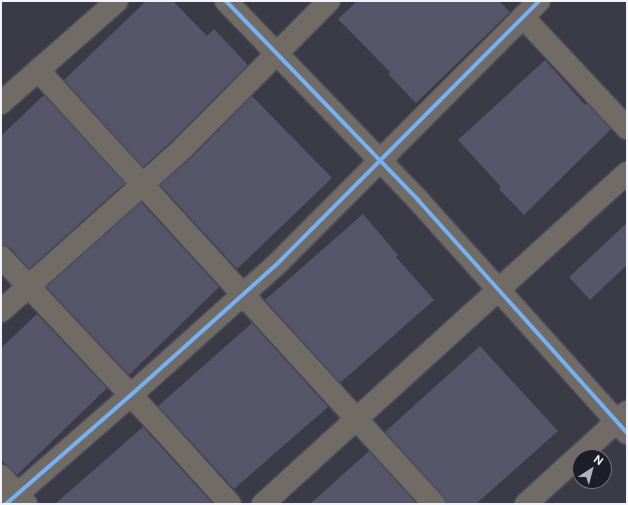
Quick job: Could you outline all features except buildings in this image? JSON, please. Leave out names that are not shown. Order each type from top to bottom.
[{"type":"street","points":[[1,103],[117,1]]},
{"type":"street","points":[[226,1],[418,200],[498,290],[624,422],[526,504]]},
{"type":"street","points":[[1,311],[183,148],[329,1]]},
{"type":"street","points":[[1,476],[16,501],[131,395],[275,266],[539,1]]},
{"type":"street","points":[[523,17],[627,128]]},
{"type":"street","points":[[38,70],[434,504]]},
{"type":"street","points":[[263,504],[627,173]]},
{"type":"street","points":[[1,257],[131,395],[230,504]]},
{"type":"cycle path","points":[[226,1],[418,200],[627,433]]},
{"type":"cycle path","points":[[6,504],[275,266],[539,1]]}]
